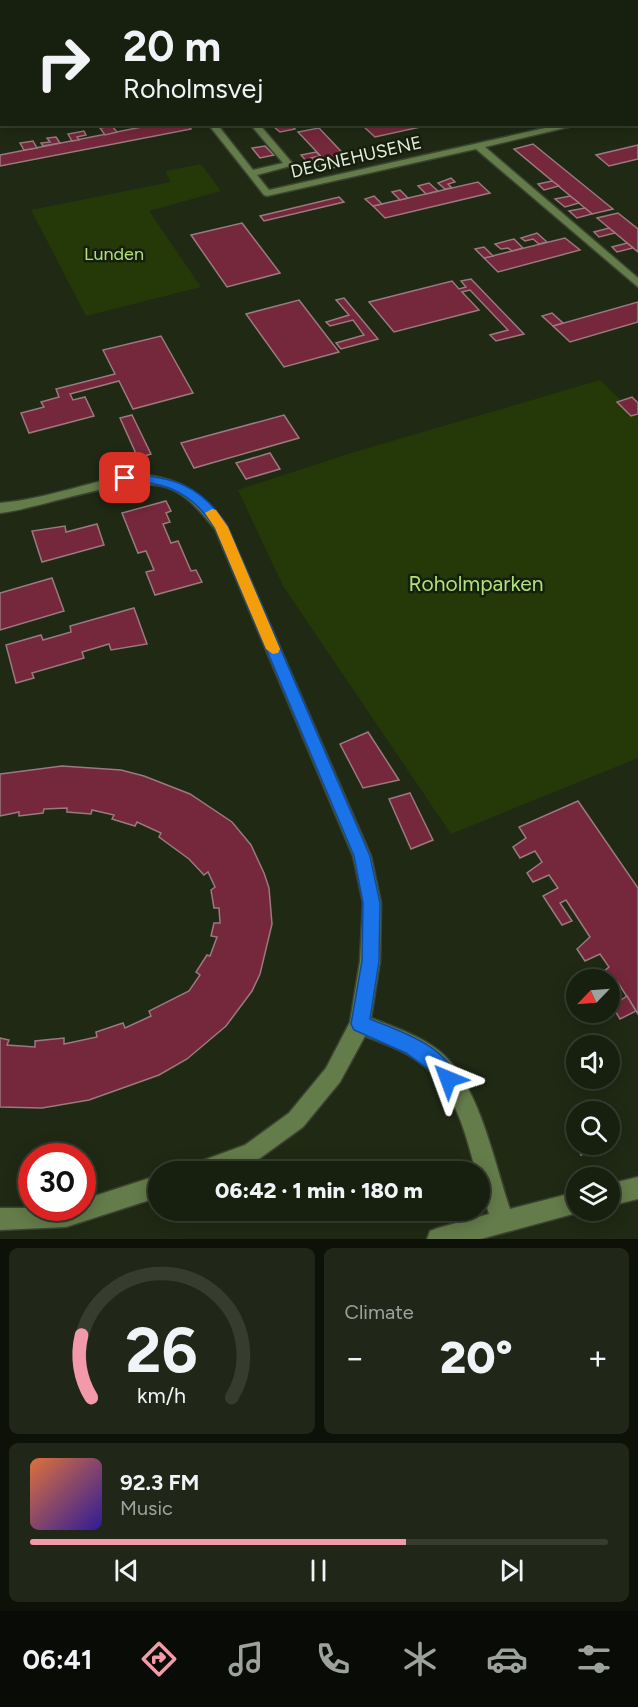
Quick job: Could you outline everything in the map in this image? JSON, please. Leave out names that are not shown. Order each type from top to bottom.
[{"type":"street","name":"DEGNEHUSENE","points":[[214,126],[267,193],[568,126]]},
{"type":"street","name":"DEGNEHUSENE","points":[[251,173],[289,165],[256,126]]},
{"type":"street","points":[[478,146],[637,283]]},
{"type":"street","points":[[0,508],[37,503],[125,478],[156,480],[186,490],[206,505],[221,527],[362,856],[372,903],[370,961],[360,1024],[333,1075],[296,1120],[252,1153],[231,1161]]},
{"type":"street","points":[[360,1024],[413,1047],[437,1064],[460,1094],[502,1220]]},
{"type":"street","points":[[620,1192],[638,1188]]},
{"type":"street","points":[[0,1219],[66,1216],[148,1190]]},
{"type":"street","points":[[438,1239],[502,1220],[566,1205]]},
{"type":"green space","name":"Lunden","points":[[201,164],[221,191],[149,211],[201,287],[86,316],[31,210],[171,182],[165,171]]},
{"type":"green space","name":"Roholmparken","points":[[600,380],[638,417],[638,758],[451,834],[283,586],[238,490],[351,453]]},
{"type":"building","points":[[112,126],[117,132],[105,135],[100,128]]},
{"type":"building","points":[[147,126],[189,126],[191,129],[0,166],[0,155]]},
{"type":"building","points":[[293,126],[295,129],[280,132],[274,127]]},
{"type":"building","points":[[368,126],[425,126],[375,137],[364,127]]},
{"type":"building","points":[[319,128],[353,164],[332,168],[298,132]]},
{"type":"building","points":[[84,131],[86,135],[77,137],[79,140],[72,141],[68,134]]},
{"type":"building","points":[[56,137],[60,143],[43,146],[41,143],[50,142],[47,138]]},
{"type":"building","points":[[33,141],[37,148],[24,150],[20,143]]},
{"type":"building","points":[[533,144],[613,209],[592,214],[514,149]]},
{"type":"building","points":[[638,145],[638,159],[609,166],[596,155]]},
{"type":"building","points":[[265,146],[274,155],[260,158],[252,148]]},
{"type":"building","points":[[316,152],[320,156],[311,158],[315,161],[308,163],[301,155]]},
{"type":"building","points":[[328,164],[332,168],[316,172],[312,168]]},
{"type":"building","points":[[451,178],[455,182],[448,184],[452,188],[445,189],[438,183]]},
{"type":"building","points":[[552,181],[559,186],[544,190],[538,184]]},
{"type":"building","points":[[478,182],[490,193],[385,218],[373,206]]},
{"type":"building","points":[[429,183],[438,191],[426,194],[418,186]]},
{"type":"building","points":[[400,190],[408,198],[400,200],[392,192]]},
{"type":"building","points":[[374,196],[382,204],[373,206],[365,199]]},
{"type":"building","points":[[570,196],[579,203],[565,207],[555,199]]},
{"type":"building","points":[[339,197],[344,202],[264,221],[260,216]]},
{"type":"building","points":[[585,208],[592,214],[577,218],[569,211]]},
{"type":"building","points":[[618,213],[638,229],[638,252],[597,218]]},
{"type":"building","points":[[242,223],[280,273],[227,287],[191,235]]},
{"type":"building","points":[[609,228],[615,233],[599,237],[594,232]]},
{"type":"building","points":[[537,233],[547,242],[539,244],[533,239],[525,241],[521,238]]},
{"type":"building","points":[[565,238],[580,250],[498,272],[484,258]]},
{"type":"building","points":[[514,239],[523,248],[512,251],[508,248],[501,249],[495,244]]},
{"type":"building","points":[[627,243],[633,248],[617,252],[612,247]]},
{"type":"building","points":[[484,247],[493,256],[484,258],[475,249]]},
{"type":"building","points":[[471,279],[524,334],[496,341],[490,335],[508,330],[470,290],[462,292],[479,310],[394,332],[369,302],[452,281],[459,289],[466,287],[461,281]]},
{"type":"building","points":[[344,298],[378,339],[341,349],[336,343],[364,335],[353,320],[330,326],[326,322],[349,315],[336,300]]},
{"type":"building","points":[[299,300],[339,352],[284,367],[246,314]]},
{"type":"building","points":[[638,302],[638,322],[570,342],[553,326]]},
{"type":"building","points":[[552,313],[563,323],[553,326],[542,316]]},
{"type":"building","points":[[161,336],[193,393],[133,409],[119,381],[70,394],[73,400],[85,397],[94,416],[29,433],[21,413],[44,407],[41,402],[59,397],[56,389],[115,374],[103,350]]},
{"type":"building","points":[[632,397],[638,403],[638,414],[631,416],[617,402]]},
{"type":"building","points":[[132,415],[151,454],[138,458],[120,418]]},
{"type":"building","points":[[284,415],[299,438],[194,468],[181,443]]},
{"type":"building","points":[[270,453],[280,469],[246,479],[236,463]]},
{"type":"building","points":[[166,501],[171,511],[166,513],[170,522],[163,524],[171,543],[178,541],[191,571],[196,570],[202,582],[155,595],[146,572],[154,570],[146,551],[138,553],[122,513]]},
{"type":"building","points":[[97,524],[104,545],[42,562],[32,531],[65,526],[66,532]]},
{"type":"building","points":[[52,578],[64,611],[0,630],[0,593]]},
{"type":"building","points":[[134,608],[147,644],[111,650],[109,644],[82,652],[84,658],[32,673],[34,678],[16,683],[6,645],[41,635],[43,640],[71,632],[70,626]]},
{"type":"building","points":[[368,732],[399,780],[363,788],[340,744]]},
{"type":"building","points":[[62,766],[121,770],[144,776],[190,794],[232,822],[251,845],[264,873],[269,888],[272,924],[260,974],[252,991],[226,1026],[187,1059],[159,1075],[89,1100],[42,1108],[0,1107],[0,1038],[9,1040],[7,1045],[35,1047],[35,1041],[64,1038],[64,1044],[97,1037],[96,1032],[123,1023],[125,1028],[151,1016],[149,1011],[189,991],[200,975],[196,972],[207,955],[210,956],[217,937],[211,936],[214,923],[220,923],[219,908],[214,908],[211,890],[215,887],[208,872],[204,875],[189,859],[159,837],[161,833],[137,822],[135,826],[112,819],[114,815],[92,810],[91,814],[67,812],[67,808],[44,809],[43,813],[19,816],[19,812],[0,816],[0,774]]},
{"type":"building","points":[[410,793],[433,840],[411,849],[389,799]]},
{"type":"building","points":[[578,801],[638,888],[638,1014],[620,986],[620,969],[606,969],[609,967],[600,954],[585,961],[577,949],[590,937],[566,900],[560,903],[572,921],[562,925],[543,896],[558,888],[549,875],[533,882],[527,873],[542,862],[535,851],[520,858],[513,847],[526,838],[519,827]]},
{"type":"building","points":[[627,996],[636,1011],[620,1019],[620,1001]]},
{"type":"slow traffic","points":[[212,513],[221,527],[273,649]]},
{"type":"route","points":[[125,478],[156,480],[186,490],[206,505],[221,527],[362,856],[372,903],[370,961],[360,1024],[413,1047],[437,1064],[448,1079]]}]
